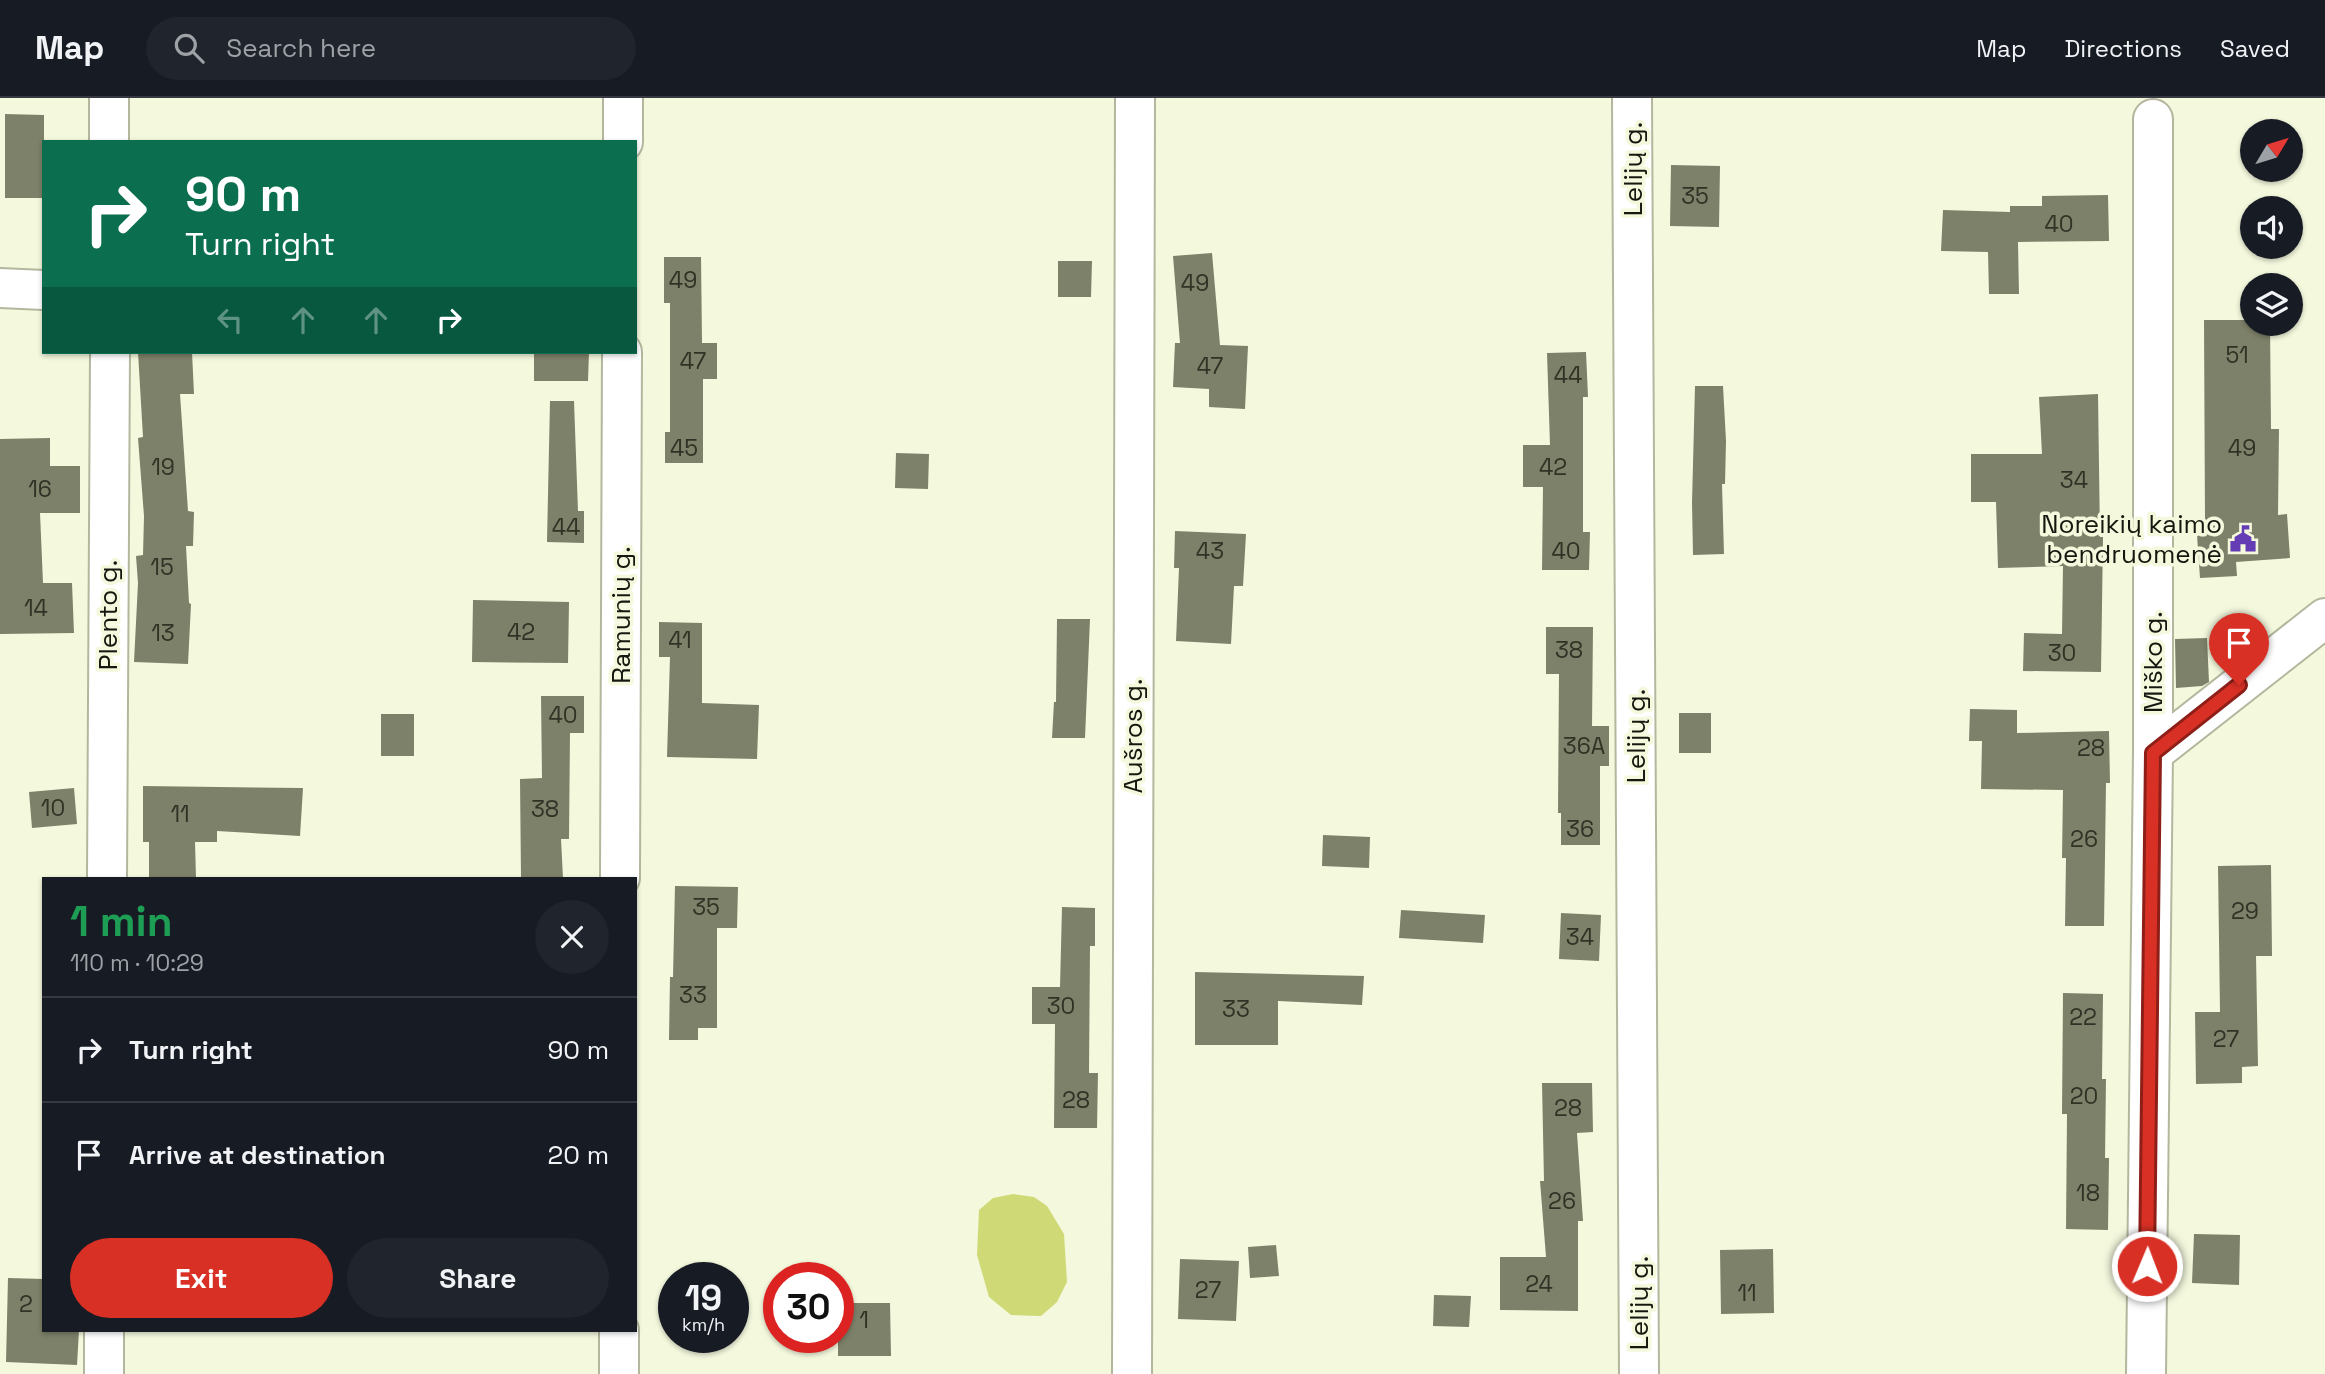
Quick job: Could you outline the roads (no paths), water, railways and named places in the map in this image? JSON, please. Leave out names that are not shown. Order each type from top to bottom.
[{"type":"street","points":[[109,98],[109,140]]},
{"type":"street","points":[[623,98],[623,140]]},
{"type":"street","name":"Aušros g.","points":[[1132,1374],[1135,98]]},
{"type":"street","name":"Lelijų g.","points":[[1632,98],[1639,1374]]},
{"type":"street","name":"Miško g.","points":[[2146,1374],[2153,753],[2153,119]]},
{"type":"street","points":[[0,288],[42,290]]},
{"type":"street","name":"Plento g.","points":[[107,877],[110,354]]},
{"type":"street","name":"Ramunių g.","points":[[620,877],[622,354]]},
{"type":"street","points":[[2153,753],[2325,618]]},
{"type":"street","points":[[104,1332],[104,1374]]},
{"type":"street","points":[[618,1374],[619,1332]]},
{"type":"place","name":"Noreikių kaimo bendruomenė","points":[[2243,539]]}]
